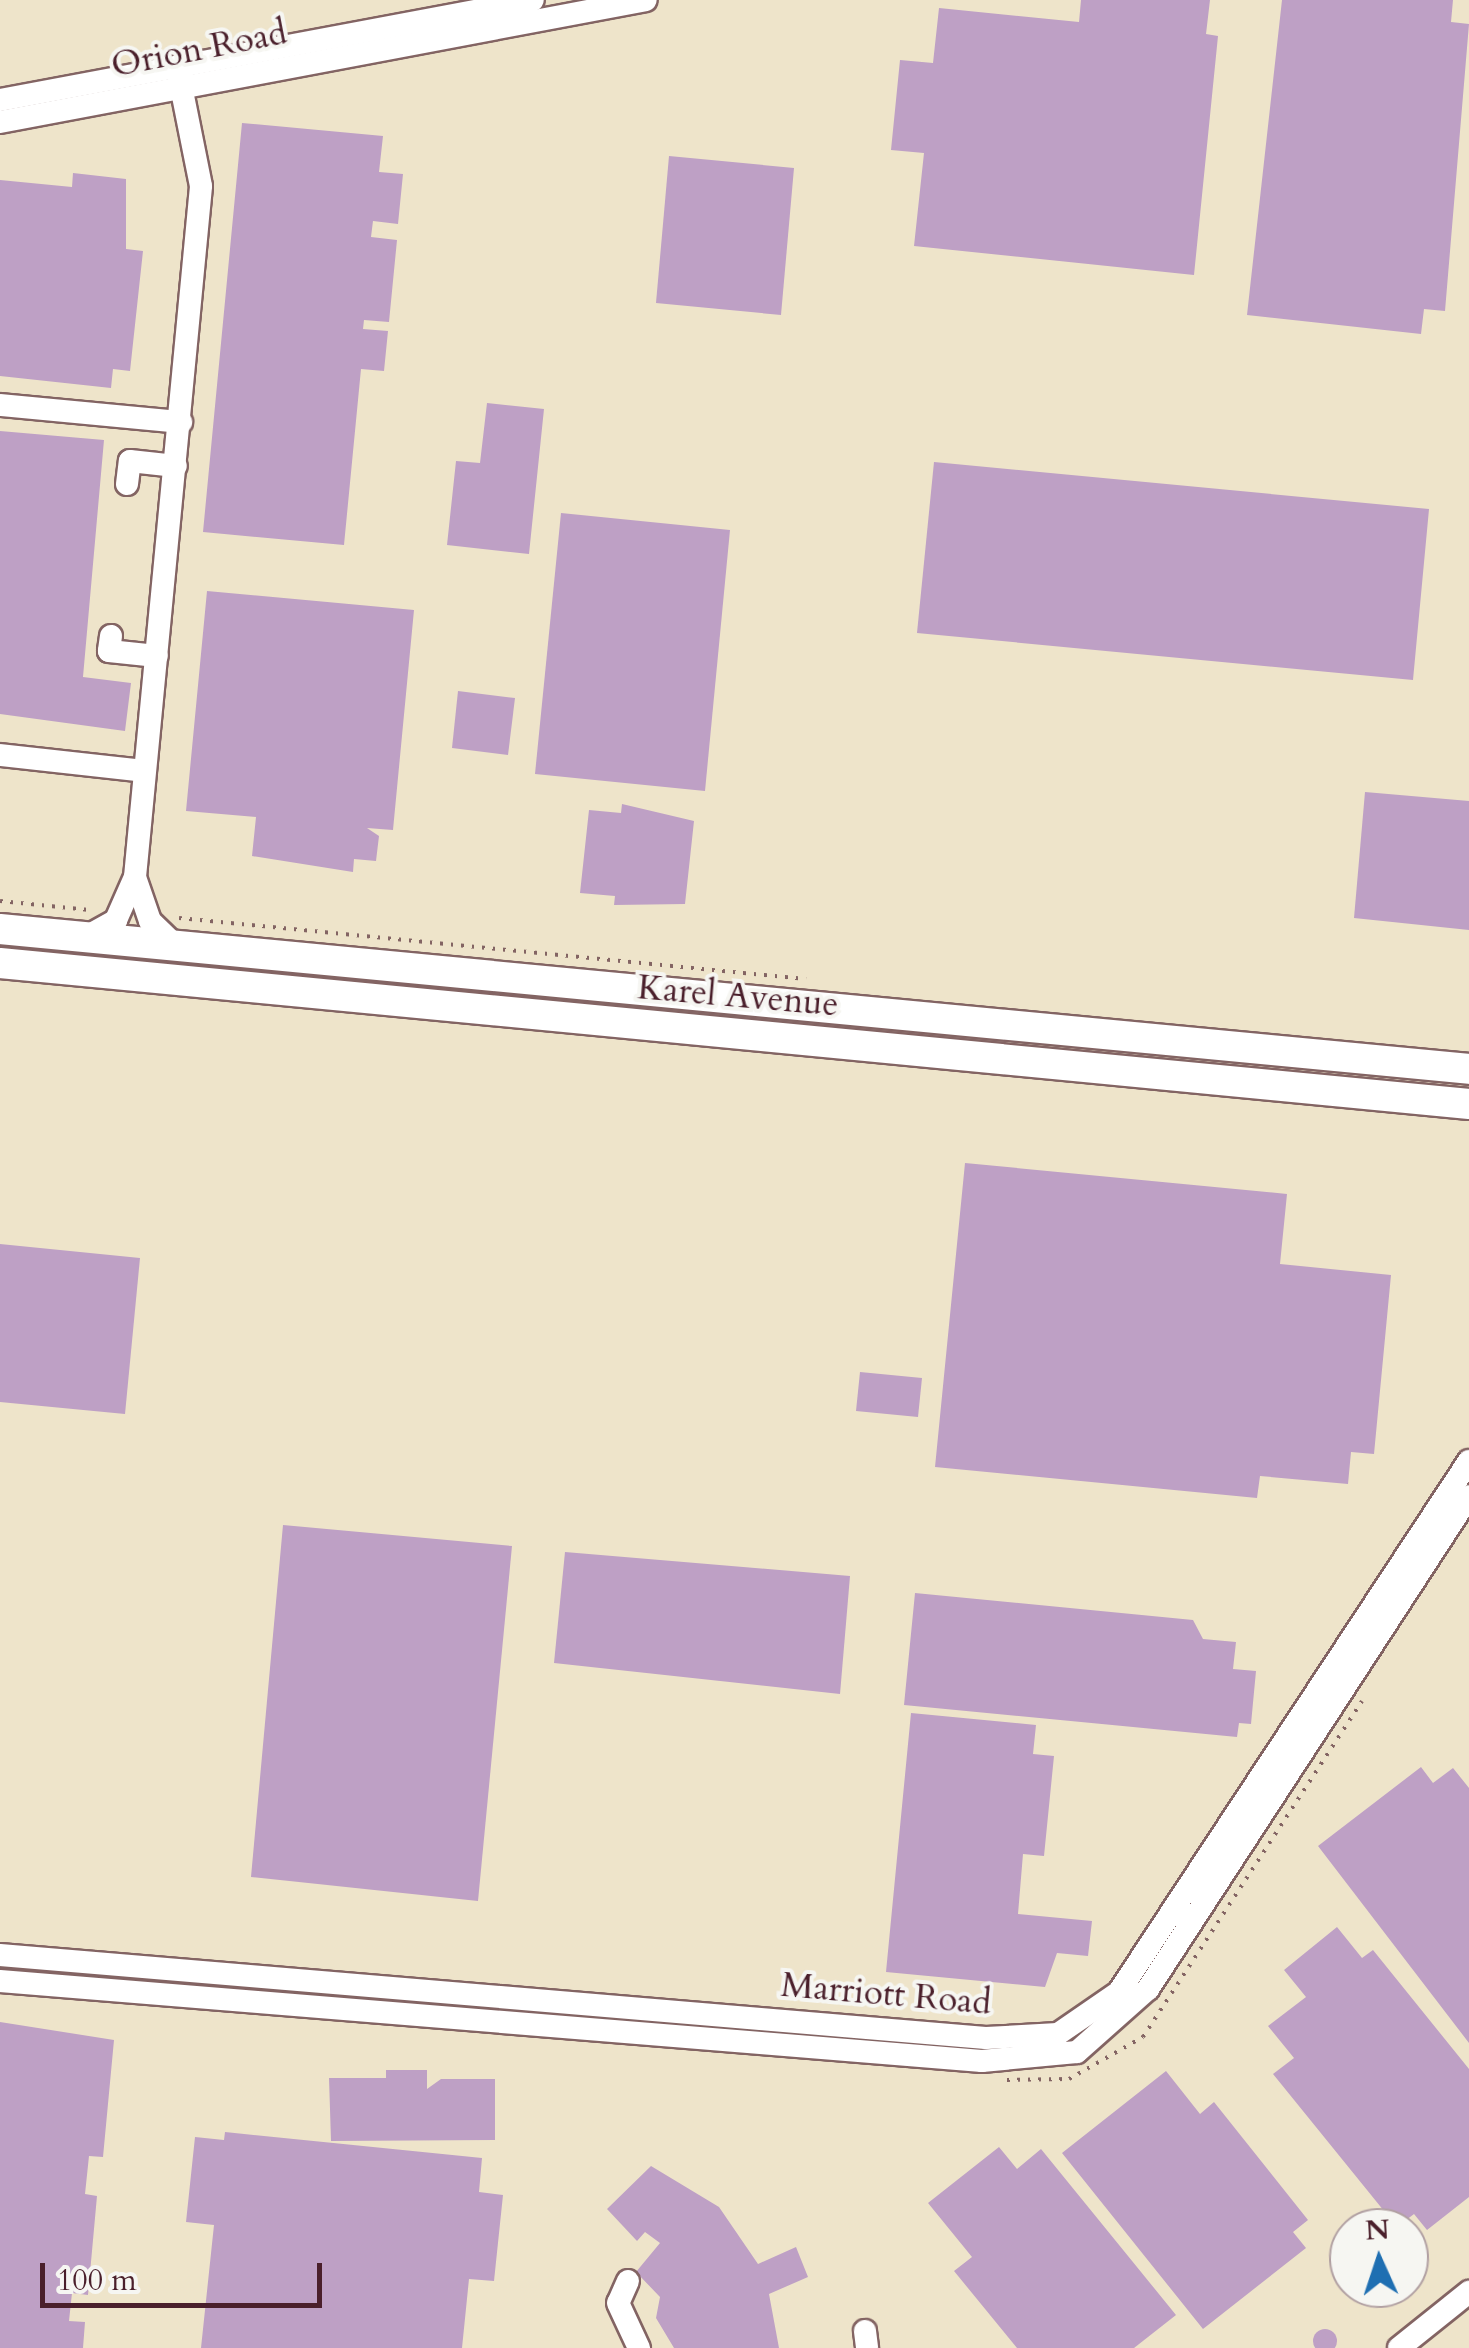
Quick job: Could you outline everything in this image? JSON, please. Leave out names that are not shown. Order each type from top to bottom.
[{"type":"main road","name":"Karel Avenue","points":[[0,929],[1469,1069]]},
{"type":"main road","name":"Karel Avenue","points":[[0,963],[1469,1104]]},
{"type":"street","name":"Orion Road","points":[[0,122],[179,77],[533,0]]},
{"type":"street","name":"Orion Road","points":[[0,100],[179,77],[646,0]]},
{"type":"street","points":[[84,938],[122,913],[135,876],[201,186],[179,77]]},
{"type":"street","points":[[0,404],[180,422]]},
{"type":"street","points":[[127,484],[130,461],[176,466]]},
{"type":"street","points":[[111,636],[109,651],[157,656]]},
{"type":"street","points":[[0,755],[31,768],[78,774],[144,771]]},
{"type":"street","points":[[135,876],[146,915],[176,947]]},
{"type":"street","name":"Marriott Road","points":[[0,1954],[986,2038],[1058,2034],[1119,1992],[1469,1461]]},
{"type":"street","name":"Marriott Road","points":[[0,1981],[982,2060],[1076,2052],[1122,2021],[1148,1989],[1469,1496]]},
{"type":"street","points":[[628,2282],[618,2303],[639,2348]]},
{"type":"street","points":[[1398,2348],[1469,2292]]},
{"type":"path","points":[[0,901],[122,913]]},
{"type":"path","points":[[146,915],[816,980]]},
{"type":"path","points":[[994,2079],[1070,2079],[1143,2037],[1365,1697]]},
{"type":"building","points":[[1081,0],[1210,0],[1206,34],[1218,36],[1194,275],[914,246],[924,153],[891,150],[900,60],[933,63],[939,8],[1079,22]]},
{"type":"building","points":[[1282,0],[1453,0],[1451,22],[1469,24],[1445,311],[1424,309],[1421,334],[1247,315]]},
{"type":"building","points":[[242,123],[383,136],[379,172],[403,174],[398,224],[373,221],[371,237],[397,240],[389,322],[364,320],[363,329],[388,331],[384,371],[361,369],[344,545],[203,532]]},
{"type":"building","points":[[669,156],[794,168],[781,315],[656,303]]},
{"type":"building","points":[[73,173],[126,179],[126,249],[143,251],[130,371],[113,369],[111,388],[0,376],[0,180],[72,187]]},
{"type":"building","points":[[487,403],[544,409],[529,554],[447,545],[456,461],[480,463]]},
{"type":"building","points":[[0,431],[104,440],[83,677],[131,683],[125,731],[0,714]]},
{"type":"building","points":[[934,462],[1429,509],[1413,680],[917,633]]},
{"type":"building","points":[[561,513],[730,530],[705,791],[535,774]]},
{"type":"building","points":[[207,591],[414,610],[393,830],[367,828],[379,836],[376,861],[354,859],[353,872],[252,856],[256,817],[186,811]]},
{"type":"building","points":[[458,691],[515,698],[508,755],[452,748]]},
{"type":"building","points":[[1365,792],[1469,801],[1469,930],[1354,918]]},
{"type":"building","points":[[622,804],[694,821],[685,904],[614,905],[615,896],[580,893],[589,810],[621,813]]},
{"type":"building","points":[[965,1163],[1287,1194],[1280,1264],[1391,1275],[1374,1454],[1351,1452],[1348,1484],[1260,1476],[1257,1498],[935,1467]]},
{"type":"building","points":[[0,1244],[140,1258],[125,1414],[0,1402]]},
{"type":"building","points":[[860,1372],[922,1378],[918,1417],[856,1411]]},
{"type":"building","points":[[283,1525],[512,1546],[478,1901],[251,1877]]},
{"type":"building","points":[[565,1552],[850,1576],[840,1694],[554,1663]]},
{"type":"building","points":[[915,1593],[1193,1620],[1203,1639],[1236,1642],[1233,1669],[1256,1671],[1251,1724],[1239,1723],[1237,1737],[904,1705]]},
{"type":"building","points":[[911,1713],[1036,1725],[1033,1754],[1054,1756],[1044,1856],[1023,1854],[1018,1914],[1092,1921],[1088,1956],[1057,1953],[1045,1987],[886,1972]]},
{"type":"building","points":[[1421,1767],[1433,1783],[1453,1768],[1469,1788],[1469,2043],[1318,1846]]},
{"type":"building","points":[[1337,1927],[1362,1958],[1373,1950],[1469,2069],[1469,2197],[1429,2228],[1429,2208],[1382,2208],[1273,2074],[1294,2058],[1268,2026],[1306,1997],[1284,1970]]},
{"type":"building","points":[[0,2022],[114,2040],[103,2157],[89,2156],[85,2194],[97,2196],[88,2295],[72,2293],[69,2321],[85,2322],[83,2348],[0,2348]]},
{"type":"building","points":[[386,2070],[427,2070],[427,2089],[441,2079],[495,2079],[495,2140],[331,2141],[329,2078],[386,2078]]},
{"type":"building","points":[[1166,2071],[1200,2114],[1214,2102],[1308,2220],[1293,2232],[1306,2248],[1203,2329],[1062,2153]]},
{"type":"building","points":[[225,2132],[482,2158],[479,2192],[503,2195],[494,2281],[469,2279],[462,2348],[201,2348],[214,2225],[186,2222],[195,2137],[224,2140]]},
{"type":"building","points":[[999,2147],[1017,2169],[1041,2149],[1176,2315],[1134,2348],[1017,2348],[954,2271],[972,2257],[928,2203]]},
{"type":"building","points":[[651,2166],[719,2207],[758,2264],[796,2247],[808,2277],[769,2294],[779,2348],[674,2348],[656,2318],[660,2297],[636,2272],[660,2243],[645,2232],[637,2241],[607,2209]]},
{"type":"building","points":[[1325,2329],[1334,2332],[1334,2350],[1325,2353],[1316,2350],[1313,2341],[1316,2332]]}]
